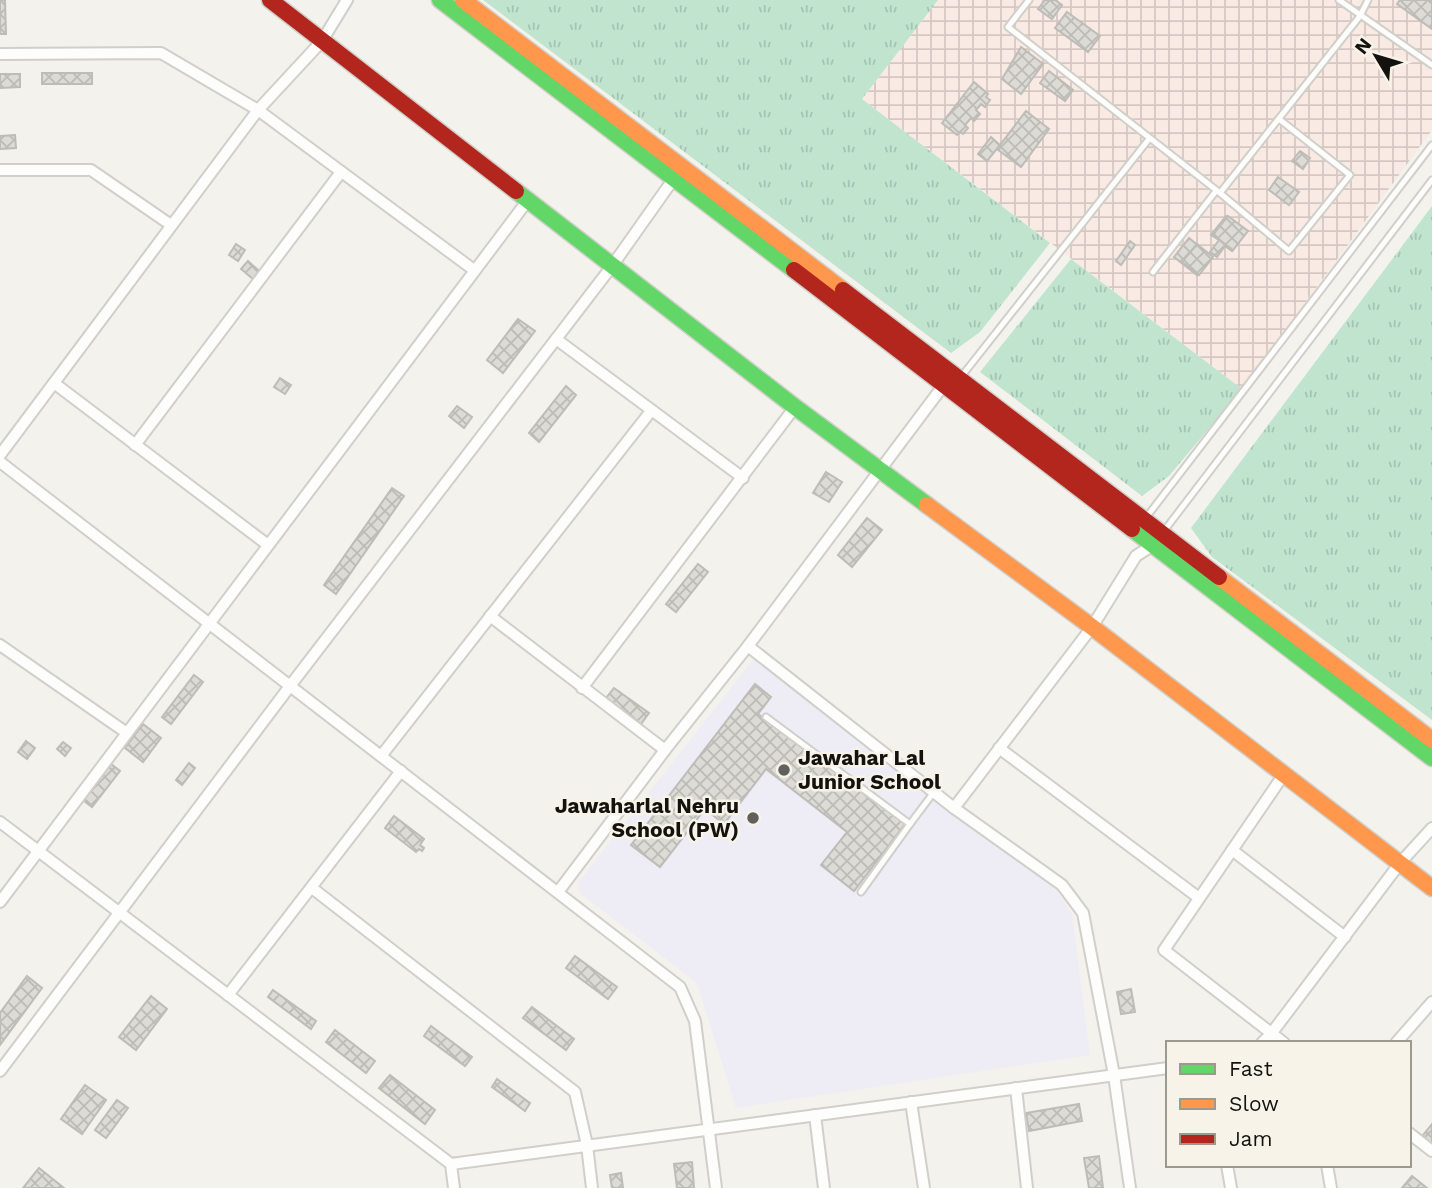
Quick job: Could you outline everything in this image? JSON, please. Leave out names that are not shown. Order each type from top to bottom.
[{"type":"street","points":[[270,0],[795,407],[1092,627],[1432,888]]},
{"type":"street","points":[[0,454],[258,110],[322,41],[347,0]]},
{"type":"street","points":[[440,0],[678,173],[952,382],[1145,519],[1158,539],[1432,758]]},
{"type":"street","points":[[463,0],[678,173]]},
{"type":"street","points":[[0,54],[161,53],[258,110],[474,270]]},
{"type":"street","points":[[0,170],[91,170],[171,225]]},
{"type":"street","points":[[135,445],[341,172]]},
{"type":"street","points":[[0,1071],[612,265],[678,173]]},
{"type":"street","points":[[0,902],[528,200]]},
{"type":"street","points":[[556,339],[743,478]]},
{"type":"street","points":[[558,892],[665,750],[748,646],[880,469],[952,382]]},
{"type":"street","points":[[952,382],[1134,532],[1158,539],[1432,740]]},
{"type":"street","points":[[54,383],[268,545]]},
{"type":"street","points":[[582,688],[795,407]]},
{"type":"street","points":[[381,756],[651,411]]},
{"type":"street","points":[[0,462],[680,987],[695,1021],[716,1188]]},
{"type":"street","points":[[1136,556],[1134,532],[1145,519]]},
{"type":"street","points":[[954,808],[1092,627],[1136,556],[1158,539]]},
{"type":"street","points":[[490,616],[665,750]]},
{"type":"street","points":[[0,645],[127,733]]},
{"type":"street","points":[[748,646],[954,808],[1062,885],[1083,913],[1114,1075],[1130,1188]]},
{"type":"street","points":[[999,748],[1199,898]]},
{"type":"street","points":[[228,995],[401,771]]},
{"type":"street","points":[[1281,1041],[1164,950],[1284,774]]},
{"type":"street","points":[[0,822],[451,1164],[1166,1068]]},
{"type":"street","points":[[1264,1041],[1400,863],[1432,828]]},
{"type":"street","points":[[1232,850],[1345,937]]},
{"type":"street","points":[[312,888],[575,1092],[587,1145],[592,1188]]},
{"type":"street","points":[[1398,1041],[1432,1002]]},
{"type":"street","points":[[1016,1088],[1027,1188]]},
{"type":"street","points":[[912,1102],[924,1188]]},
{"type":"street","points":[[815,1115],[824,1188]]},
{"type":"street","points":[[1411,1135],[1432,1151]]},
{"type":"street","points":[[451,1164],[454,1188]]},
{"type":"street","points":[[1227,1167],[1231,1188]]},
{"type":"street","points":[[1327,1167],[1331,1188]]},
{"type":"lane","points":[[1029,0],[1008,27],[1289,251],[1350,175],[1279,119]]},
{"type":"lane","points":[[1339,0],[1432,65]]},
{"type":"lane","points":[[1153,272],[1279,119],[1360,16],[1368,0]]},
{"type":"lane","points":[[952,382],[1149,139]]},
{"type":"lane","points":[[1145,519],[1432,145]]},
{"type":"lane","points":[[1158,539],[1432,180]]},
{"type":"lane","points":[[766,717],[909,824]]},
{"type":"lane","points":[[861,892],[934,792]]},
{"type":"shaded area","points":[[938,0],[1432,0],[1432,130],[1242,389],[862,99]]},
{"type":"shaded area","name":"Jawahar Lal Junior School","points":[[756,656],[1057,891],[1072,914],[1090,1055],[736,1108],[697,983],[580,893],[578,883]]},
{"type":"green space","points":[[483,0],[938,0],[862,99],[1050,243],[980,332],[951,353]]},
{"type":"green space","points":[[1432,206],[1432,720],[1212,557],[1191,528]]},
{"type":"green space","points":[[1071,259],[1242,389],[1169,476],[1142,496],[980,372]]},
{"type":"building","points":[[0,0],[5,0],[6,34],[0,34]]},
{"type":"building","points":[[1045,0],[1055,0],[1062,5],[1052,19],[1038,9]]},
{"type":"building","points":[[1400,0],[1432,0],[1432,29],[1397,4]]},
{"type":"building","points":[[1067,12],[1100,36],[1088,52],[1055,28]]},
{"type":"building","points":[[1021,47],[1043,64],[1021,94],[1002,79]]},
{"type":"building","points":[[1049,71],[1073,90],[1065,101],[1040,83]]},
{"type":"building","points":[[42,73],[92,73],[92,84],[42,84]]},
{"type":"building","points":[[0,74],[20,74],[20,87],[0,88]]},
{"type":"building","points":[[974,82],[988,94],[986,97],[990,100],[985,107],[981,104],[976,110],[980,114],[965,125],[968,128],[963,134],[960,132],[957,135],[942,123]]},
{"type":"building","points":[[1026,111],[1049,129],[1021,167],[997,149]]},
{"type":"building","points":[[15,135],[16,148],[0,149],[0,136]]},
{"type":"building","points":[[991,137],[1000,145],[987,161],[978,154]]},
{"type":"building","points":[[1300,151],[1310,158],[1303,169],[1292,161]]},
{"type":"building","points":[[1278,177],[1299,192],[1289,205],[1269,190]]},
{"type":"building","points":[[1226,216],[1247,231],[1232,251],[1225,246],[1217,257],[1210,252],[1219,240],[1211,235]]},
{"type":"building","points":[[1228,216],[1248,231],[1233,250],[1213,235]]},
{"type":"building","points":[[1189,238],[1211,256],[1197,275],[1174,257]]},
{"type":"building","points":[[1130,241],[1135,245],[1121,265],[1116,261]]},
{"type":"building","points":[[236,244],[245,250],[238,261],[229,255]]},
{"type":"building","points":[[1197,244],[1213,257],[1199,275],[1182,262]]},
{"type":"building","points":[[248,261],[259,271],[253,279],[241,269]]},
{"type":"building","points":[[518,319],[535,331],[503,373],[487,360]]},
{"type":"building","points":[[280,378],[291,385],[285,394],[274,387]]},
{"type":"building","points":[[566,386],[576,395],[539,442],[529,433]]},
{"type":"building","points":[[457,406],[472,417],[464,428],[449,416]]},
{"type":"building","points":[[826,472],[842,482],[829,502],[813,493]]},
{"type":"building","points":[[392,488],[404,496],[336,594],[324,585]]},
{"type":"building","points":[[867,518],[882,530],[852,567],[838,555]]},
{"type":"building","points":[[698,564],[708,572],[676,612],[666,604]]},
{"type":"building","points":[[194,675],[203,682],[171,724],[162,717]]},
{"type":"building","points":[[755,684],[771,697],[758,714],[905,824],[854,891],[821,865],[847,832],[766,769],[724,824],[705,809],[660,867],[631,845]]},
{"type":"building","points":[[614,688],[649,713],[641,724],[606,698]]},
{"type":"building","points":[[143,724],[161,738],[143,762],[125,748]]},
{"type":"building","points":[[26,741],[35,748],[27,759],[18,752]]},
{"type":"building","points":[[63,742],[71,748],[65,756],[57,749]]},
{"type":"building","points":[[189,763],[195,768],[182,785],[176,780]]},
{"type":"building","points":[[111,764],[120,771],[92,807],[83,800]]},
{"type":"building","points":[[394,816],[424,839],[420,845],[424,848],[422,851],[419,849],[416,852],[385,828]]},
{"type":"building","points":[[575,956],[617,987],[608,999],[566,968]]},
{"type":"building","points":[[27,976],[42,988],[0,1045],[0,1013]]},
{"type":"building","points":[[1131,989],[1135,1012],[1121,1014],[1117,992]]},
{"type":"building","points":[[273,990],[316,1021],[311,1029],[268,997]]},
{"type":"building","points":[[151,996],[167,1009],[136,1050],[119,1037]]},
{"type":"building","points":[[532,1007],[574,1039],[566,1050],[523,1018]]},
{"type":"building","points":[[431,1026],[472,1057],[465,1066],[424,1036]]},
{"type":"building","points":[[335,1030],[375,1061],[366,1073],[326,1042]]},
{"type":"building","points":[[390,1075],[435,1110],[425,1124],[379,1088]]},
{"type":"building","points":[[497,1079],[530,1103],[525,1111],[492,1087]]},
{"type":"building","points":[[85,1085],[106,1100],[82,1134],[61,1119]]},
{"type":"building","points":[[117,1100],[128,1108],[106,1138],[95,1130]]},
{"type":"building","points":[[1079,1104],[1082,1121],[1029,1131],[1026,1113]]},
{"type":"building","points":[[1432,1124],[1432,1151],[1419,1140]]},
{"type":"building","points":[[1099,1156],[1103,1188],[1089,1188],[1084,1158]]},
{"type":"building","points":[[692,1162],[694,1188],[677,1188],[674,1164]]},
{"type":"building","points":[[39,1168],[64,1188],[23,1188]]},
{"type":"building","points":[[621,1173],[623,1188],[612,1188],[610,1175]]},
{"type":"building","points":[[1412,1176],[1427,1188],[1402,1188]]},
{"type":"traffic: fast","points":[[440,0],[794,270]]},
{"type":"traffic: fast","points":[[516,191],[795,407],[927,505]]},
{"type":"traffic: fast","points":[[1132,529],[1432,758]]},
{"type":"traffic: slow","points":[[463,0],[843,290]]},
{"type":"traffic: slow","points":[[927,505],[1092,627],[1432,888]]},
{"type":"traffic: slow","points":[[1219,577],[1432,740]]},
{"type":"traffic: jam","points":[[270,0],[516,191]]},
{"type":"traffic: jam","points":[[794,270],[1132,529]]},
{"type":"traffic: jam","points":[[843,290],[1219,577]]},
{"type":"place","name":"Jawahar Lal Junior School","points":[[784,770]]},
{"type":"place","name":"Jawaharlal Nehru School (PW)","points":[[753,818]]}]
